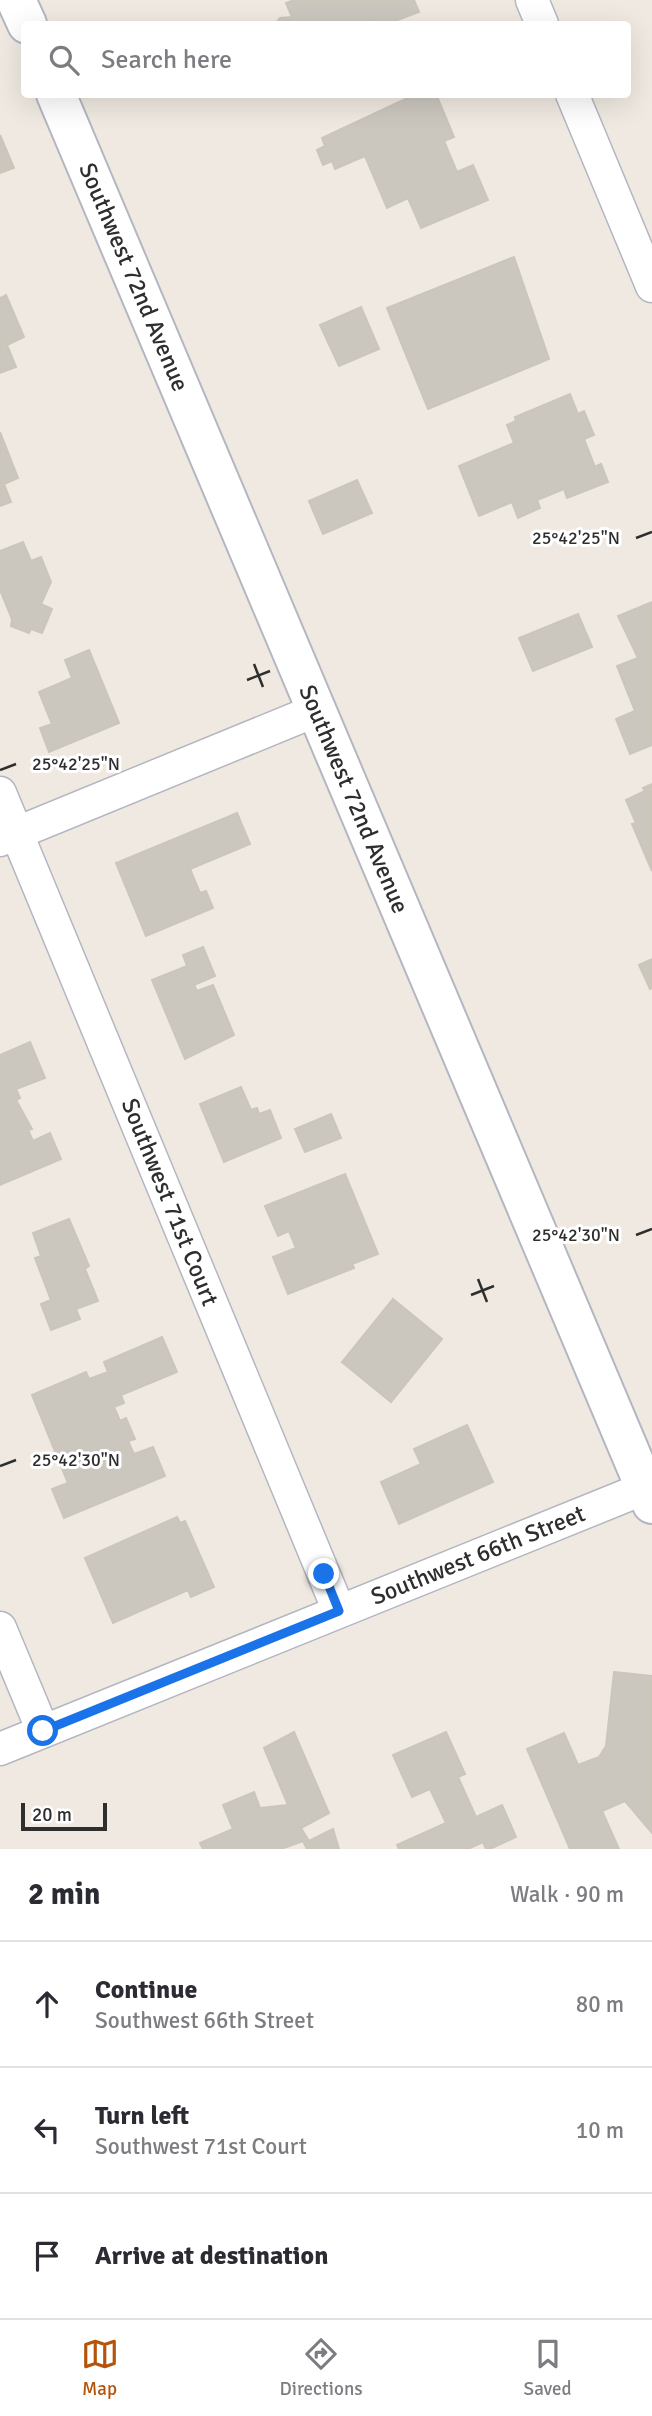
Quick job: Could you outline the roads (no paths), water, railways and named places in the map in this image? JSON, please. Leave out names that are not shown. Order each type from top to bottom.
[{"type":"street","points":[[16,0],[26,21]]},
{"type":"street","points":[[532,0],[541,21]]},
{"type":"street","name":"Southwest 72nd Avenue","points":[[58,98],[649,1496]]},
{"type":"street","points":[[574,98],[652,286]]},
{"type":"street","points":[[8,836],[317,710]]},
{"type":"street","name":"Southwest 71st Court","points":[[0,793],[8,836],[339,1611]]},
{"type":"street","name":"Southwest 66th Street","points":[[0,1749],[339,1611],[649,1496]]},
{"type":"street","points":[[0,1628],[43,1731]]}]
